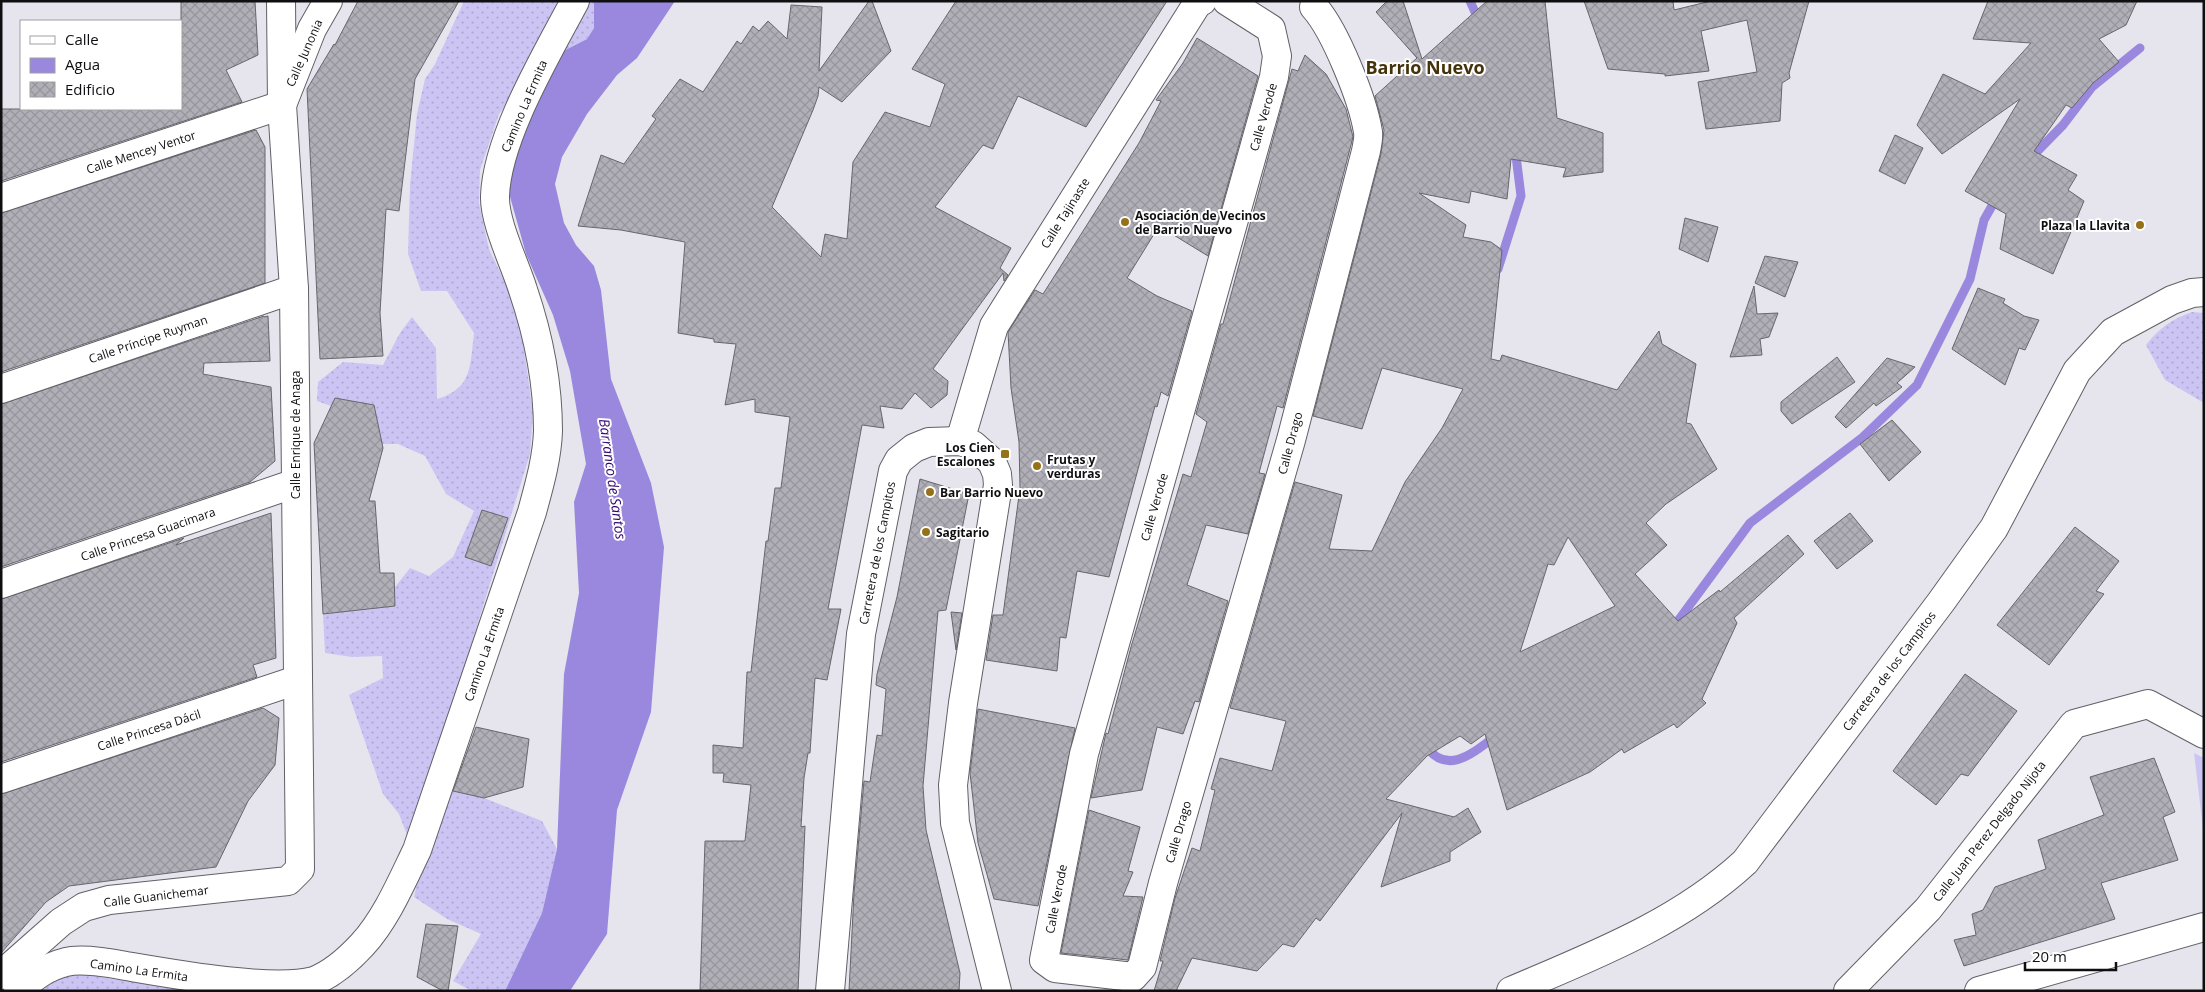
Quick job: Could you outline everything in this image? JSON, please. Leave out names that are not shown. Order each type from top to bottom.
[{"type":"street","name":"Calle Enrique de Anaga","points":[[281,1],[282,105],[294,289],[300,869]]},
{"type":"street","name":"Calle Junonia","points":[[282,105],[312,29],[328,1]]},
{"type":"street","name":"Camino La Ermita","points":[[18,991],[38,973],[68,961],[112,963],[256,988],[284,988],[313,982],[341,965],[363,944],[382,917],[417,850],[522,541],[542,472],[548,432],[545,389],[535,327],[501,225],[495,197],[503,151],[535,75],[574,1]]},
{"type":"street","name":"Calle Tajinaste","points":[[960,442],[994,326],[1197,4],[1202,1]]},
{"type":"street","name":"Calle Verode","points":[[1044,960],[1084,754],[1274,77],[1277,56],[1271,29],[1227,1]]},
{"type":"street","name":"Calle Drago","points":[[1044,960],[1055,968],[1133,977],[1142,966],[1163,883],[1291,440],[1366,151],[1368,134],[1364,115],[1346,67],[1324,18],[1314,7]]},
{"type":"street","name":"Calle Mencey Ventor","points":[[1,198],[282,105]]},
{"type":"street","name":"Calle Príncipe Ruyman","points":[[1,389],[294,289]]},
{"type":"street","name":"Carretera de los Campitos","points":[[1511,991],[1600,952],[1679,912],[1727,878],[1745,862],[1935,610],[1994,528],[2077,371],[2112,332],[2172,300],[2192,292],[2204,292]]},
{"type":"street","name":"Carretera de los Campitos","points":[[830,991],[861,634],[887,496],[899,460],[914,448],[929,442],[960,442],[972,445],[992,462],[997,474],[998,485],[962,703],[953,785],[955,823],[997,991]]},
{"type":"street","name":"Calle Princesa Guacimara","points":[[1,584],[296,483]]},
{"type":"street","name":"Calle Princesa Dácil","points":[[1,780],[297,680]]},
{"type":"street","name":"Calle Juan Perez Delgado Nijota","points":[[1848,991],[1928,909],[2074,724],[2148,704],[2204,734]]},
{"type":"street","name":"Calle Guanichemar","points":[[1,975],[61,922],[84,907],[109,900],[288,881],[300,869]]},
{"type":"street","points":[[1979,991],[2204,927]]},
{"type":"shaded area","points":[[464,1],[594,1],[594,28],[587,39],[544,61],[499,114],[480,170],[479,203],[489,249],[519,312],[533,413],[530,454],[448,720],[449,790],[484,798],[542,821],[557,849],[542,913],[505,991],[472,991],[453,981],[481,934],[447,919],[414,897],[420,869],[399,814],[383,794],[349,695],[383,678],[382,656],[352,657],[325,653],[323,614],[395,606],[395,587],[410,568],[429,576],[453,557],[474,511],[446,494],[425,456],[398,444],[382,444],[374,405],[335,398],[331,406],[317,401],[318,382],[343,362],[383,365],[400,333],[412,317],[436,348],[437,399],[449,395],[457,389],[467,374],[474,333],[447,291],[421,291],[408,254],[410,185],[417,114],[425,79],[435,64]]},
{"type":"shaded area","points":[[2192,312],[2204,313],[2204,403],[2165,380],[2146,345],[2166,325]]},
{"type":"shaded area","points":[[2194,753],[2204,758],[2204,837]]},
{"type":"shaded area","points":[[65,968],[111,979],[212,991],[34,991]]},
{"type":"water","name":"Barranco de Santos","points":[[594,1],[675,1],[637,58],[617,75],[587,114],[562,157],[555,184],[564,223],[576,245],[594,266],[601,290],[611,379],[651,483],[664,547],[651,712],[617,810],[607,934],[570,991],[505,991],[542,913],[557,849],[564,674],[579,593],[574,502],[586,464],[570,371],[553,315],[526,254],[502,168],[544,61],[587,39],[594,28]]},
{"type":"building","points":[[181,1],[255,1],[258,55],[226,70],[242,102],[1,181],[1,109],[182,110]]},
{"type":"building","points":[[358,1],[459,1],[415,79],[399,211],[386,209],[380,313],[383,356],[320,359],[307,89],[335,45]]},
{"type":"building","points":[[869,1],[872,1],[891,51],[842,102],[819,87],[813,110],[772,207],[821,257],[825,234],[847,239],[853,162],[885,112],[930,127],[945,84],[912,69],[956,1],[1167,1],[1086,127],[1018,96],[993,149],[983,145],[935,207],[1011,248],[1000,268],[1008,275],[1004,281],[1003,273],[933,369],[948,381],[947,395],[931,408],[915,393],[902,409],[880,406],[884,428],[862,425],[828,609],[841,609],[827,680],[815,678],[810,753],[808,753],[804,778],[801,827],[805,826],[798,991],[700,991],[705,841],[745,841],[751,785],[723,782],[724,773],[713,773],[713,745],[743,748],[747,672],[751,672],[766,541],[768,541],[775,488],[781,488],[790,417],[755,412],[755,399],[725,405],[736,344],[714,342],[714,339],[678,333],[685,242],[621,230],[578,226],[601,155],[624,164],[656,119],[652,116],[680,79],[703,92],[737,41],[741,44],[753,26],[759,31],[768,21],[787,39],[791,5],[822,7],[819,71]]},
{"type":"building","points":[[1387,1],[1403,1],[1422,59],[1487,1],[1545,1],[1557,118],[1603,133],[1603,172],[1563,177],[1566,168],[1511,159],[1507,199],[1471,191],[1469,203],[1419,193],[1466,225],[1463,237],[1491,242],[1502,250],[1491,359],[1500,361],[1502,355],[1617,390],[1659,331],[1662,344],[1696,364],[1686,423],[1691,424],[1717,469],[1666,504],[1646,523],[1667,545],[1635,574],[1678,621],[1719,590],[1720,592],[1788,535],[1804,554],[1734,618],[1737,623],[1702,699],[1706,703],[1677,728],[1674,724],[1624,753],[1622,749],[1590,772],[1507,810],[1485,734],[1471,744],[1460,736],[1427,756],[1386,799],[1454,817],[1468,808],[1481,832],[1450,852],[1450,861],[1381,887],[1402,813],[1320,921],[1316,918],[1294,947],[1283,944],[1257,971],[1192,958],[1176,991],[1154,991],[1163,961],[1160,961],[1175,898],[1192,848],[1200,851],[1215,790],[1211,789],[1220,758],[1272,771],[1286,721],[1230,708],[1295,482],[1342,495],[1329,549],[1372,551],[1405,482],[1442,428],[1463,389],[1382,368],[1362,429],[1313,416],[1381,154],[1384,130],[1375,96],[1417,58],[1376,12]],"holes":[[[1568,537],[1615,606],[1520,652],[1548,564],[1554,565]]]},
{"type":"building","points":[[1584,1],[1673,1],[1674,10],[1711,1],[1809,1],[1789,73],[1790,78],[1782,83],[1780,121],[1706,129],[1698,82],[1757,72],[1747,20],[1701,31],[1709,71],[1665,76],[1665,74],[1608,69]]},
{"type":"building","points":[[1988,1],[2137,1],[2126,25],[2099,39],[2119,62],[2093,83],[2072,108],[2066,105],[2034,151],[2077,175],[2068,190],[2084,201],[2053,274],[2000,249],[2006,214],[1965,191],[2020,99],[1942,154],[1917,125],[1943,74],[1985,94],[2031,43],[1973,39]]},
{"type":"building","points":[[1197,38],[1258,76],[1208,256],[1159,226],[1127,278],[1157,296],[1192,311],[1168,396],[1161,392],[1157,407],[1155,406],[1109,577],[1077,571],[1066,638],[1060,637],[1057,671],[986,660],[993,615],[1003,615],[1020,488],[1019,442],[1011,388],[1008,332],[1035,290],[1043,294],[1139,143],[1161,101],[1156,100],[1183,63]]},
{"type":"building","points":[[1305,55],[1326,74],[1346,109],[1353,137],[1283,408],[1277,406],[1259,473],[1265,474],[1248,534],[1206,525],[1187,585],[1228,601],[1199,702],[1195,701],[1183,734],[1157,727],[1142,790],[1091,798],[1106,733],[1108,734],[1131,647],[1183,474],[1191,477],[1207,422],[1196,414],[1221,324],[1223,324],[1292,69],[1298,71]]},
{"type":"building","points":[[256,130],[265,147],[265,283],[1,372],[1,213]]},
{"type":"building","points":[[1895,135],[1923,148],[1905,184],[1879,171]]},
{"type":"building","points":[[1685,218],[1718,227],[1708,262],[1679,249]]},
{"type":"building","points":[[1765,256],[1798,262],[1785,297],[1755,283]]},
{"type":"building","points":[[1754,286],[1757,314],[1778,313],[1769,337],[1760,339],[1762,355],[1730,357]]},
{"type":"building","points":[[1978,288],[2005,299],[2003,303],[2024,316],[2039,320],[2025,350],[2019,348],[2005,385],[1952,349]]},
{"type":"building","points":[[268,316],[270,361],[204,363],[203,374],[271,387],[275,461],[250,482],[1,567],[1,404]]},
{"type":"building","points":[[1837,357],[1855,382],[1792,424],[1781,411],[1781,402]]},
{"type":"building","points":[[1887,358],[1915,367],[1897,383],[1902,387],[1876,406],[1874,403],[1846,428],[1835,417]]},
{"type":"building","points":[[335,398],[374,405],[383,448],[369,501],[375,501],[380,573],[394,573],[395,606],[323,614],[314,443]]},
{"type":"building","points":[[1892,420],[1921,452],[1889,481],[1860,444]]},
{"type":"building","points":[[920,479],[969,494],[946,610],[938,611],[923,786],[926,830],[960,973],[959,991],[849,991],[854,893],[864,781],[870,782],[877,735],[882,736],[886,689],[876,685],[877,674],[897,597]]},
{"type":"building","points":[[482,510],[508,518],[491,566],[465,557]]},
{"type":"building","points":[[271,513],[276,658],[253,665],[257,677],[1,762],[1,599],[184,538],[176,545]]},
{"type":"building","points":[[1850,513],[1873,541],[1837,569],[1814,541]]},
{"type":"building","points":[[2075,527],[2119,561],[2096,591],[2104,594],[2049,665],[1997,625]]},
{"type":"building","points":[[951,612],[962,613],[956,650]]},
{"type":"building","points":[[1965,674],[2017,711],[1968,776],[1961,774],[1936,805],[1893,771]]},
{"type":"building","points":[[263,708],[279,718],[275,765],[248,801],[216,867],[69,886],[46,902],[1,953],[1,794]]},
{"type":"building","points":[[978,709],[1075,728],[1038,906],[994,899],[978,843],[970,773]]},
{"type":"building","points":[[476,727],[529,739],[523,787],[484,798],[453,791]]},
{"type":"building","points":[[2154,758],[2175,812],[2163,817],[2178,860],[2101,883],[2115,919],[1964,966],[1954,940],[1976,935],[1972,914],[1983,910],[1995,887],[2046,869],[2038,840],[2104,815],[2090,777]]},
{"type":"building","points":[[1089,810],[1140,827],[1128,871],[1133,872],[1123,896],[1143,897],[1128,960],[1061,953]]},
{"type":"building","points":[[426,924],[458,926],[448,991],[443,991],[417,977]]},
{"type":"waterway","points":[[1470,1],[1479,21]]},
{"type":"waterway","points":[[2028,161],[2063,125],[2092,87],[2140,48]]},
{"type":"waterway","points":[[1498,269],[1521,196],[1515,148]]},
{"type":"waterway","points":[[1675,625],[1750,523],[1863,437],[1917,385],[1970,279],[1984,220],[1997,197]]},
{"type":"waterway","points":[[1425,745],[1433,754],[1451,761],[1469,755],[1497,735]]},
{"type":"place","name":"Asociación de Vecinos de Barrio Nuevo","points":[[1125,222]]},
{"type":"place","name":"Plaza la Llavita","points":[[2140,225]]},
{"type":"place","name":"Los Cien Escalones","points":[[1005,454]]},
{"type":"place","name":"Frutas y verduras","points":[[1037,466]]},
{"type":"place","name":"Bar Barrio Nuevo","points":[[930,492]]},
{"type":"place","name":"Sagitario","points":[[926,532]]},
{"type":"district","name":"Barrio Nuevo","points":[[1425,67]]}]
